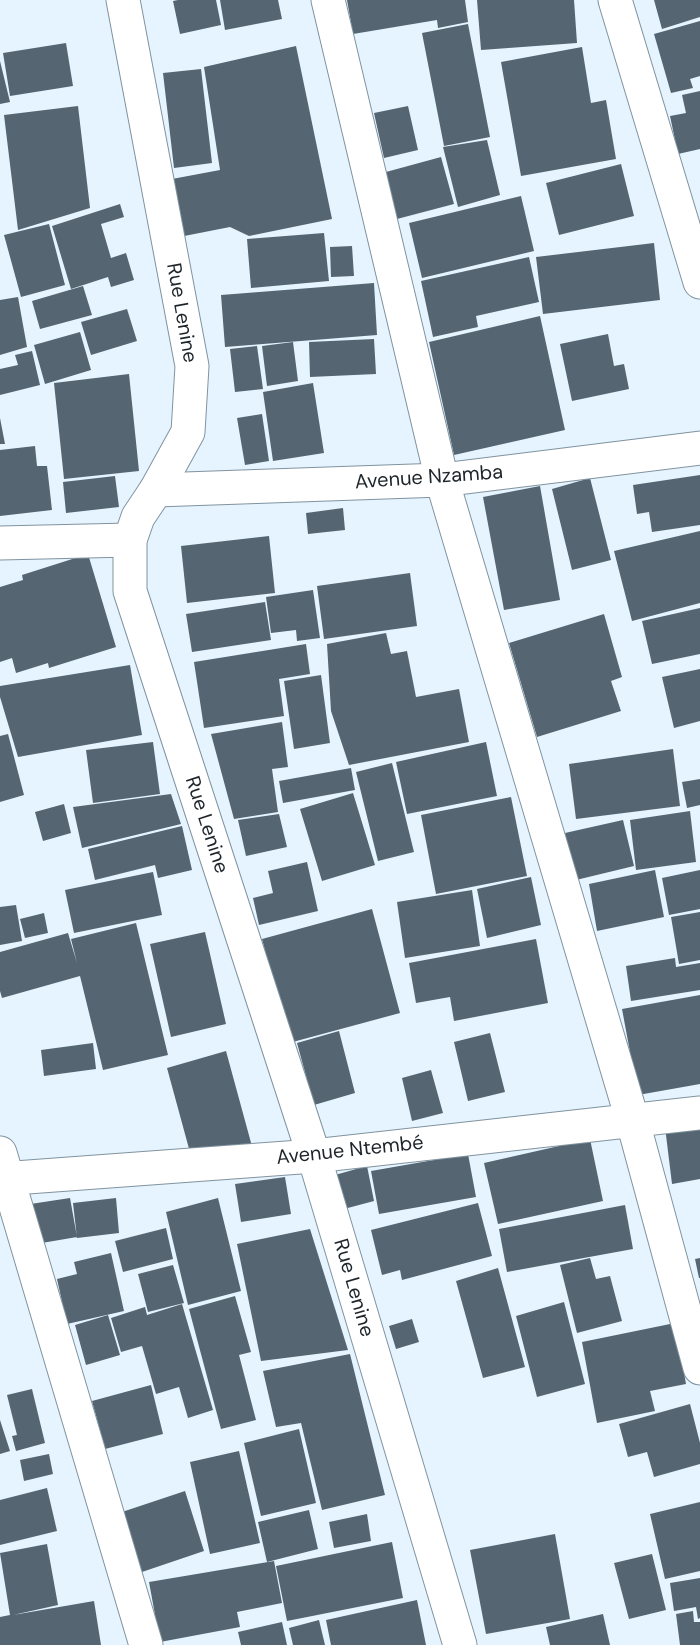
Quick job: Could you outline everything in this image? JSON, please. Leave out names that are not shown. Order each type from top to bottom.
[{"type":"street","name":"Rue Lenine","points":[[123,0],[192,366],[188,432],[156,490],[138,517],[130,540],[130,591],[314,1156],[460,1645]]},
{"type":"street","points":[[328,0],[442,480],[633,1122],[700,1368]]},
{"type":"street","points":[[615,0],[700,282]]},
{"type":"street","name":"Avenue Nzamba","points":[[156,490],[442,480],[700,448]]},
{"type":"street","points":[[0,543],[130,540]]},
{"type":"street","name":"Avenue Ntembé","points":[[3,1170],[314,1156],[700,1113]]},
{"type":"street","points":[[3,1170],[146,1645]]},
{"type":"building","points":[[216,0],[221,25],[180,34],[173,1]]},
{"type":"building","points":[[220,0],[278,0],[282,19],[225,30]]},
{"type":"building","points":[[347,0],[465,0],[468,22],[438,28],[437,20],[353,34]]},
{"type":"building","points":[[477,0],[574,0],[577,43],[481,50]]},
{"type":"building","points":[[654,0],[700,0],[700,17],[662,29]]},
{"type":"building","points":[[700,21],[700,76],[690,79],[693,88],[671,93],[654,34]]},
{"type":"building","points":[[468,24],[490,137],[444,146],[422,33]]},
{"type":"building","points":[[66,43],[73,86],[10,96],[3,53]]},
{"type":"building","points":[[296,46],[332,219],[249,236],[230,227],[174,238],[172,179],[220,170],[204,67]]},
{"type":"building","points":[[582,47],[591,103],[606,100],[616,159],[521,176],[501,62]]},
{"type":"building","points":[[0,61],[10,102],[0,104]]},
{"type":"building","points":[[201,69],[212,163],[174,168],[163,73]]},
{"type":"building","points":[[700,91],[700,149],[678,154],[670,116],[686,113],[682,95]]},
{"type":"building","points":[[78,106],[90,208],[18,230],[4,115]]},
{"type":"building","points":[[408,106],[418,150],[384,158],[374,113]]},
{"type":"building","points":[[487,140],[500,195],[458,207],[443,147]]},
{"type":"building","points":[[441,157],[454,204],[397,219],[386,172]]},
{"type":"building","points":[[621,164],[634,216],[559,235],[546,183]]},
{"type":"building","points":[[521,196],[534,251],[422,278],[409,223]]},
{"type":"building","points":[[120,204],[124,217],[101,224],[111,258],[126,253],[134,280],[111,287],[108,277],[71,289],[52,226]]},
{"type":"building","points":[[49,224],[65,285],[21,297],[4,235]]},
{"type":"building","points":[[324,233],[329,281],[251,288],[247,239]]},
{"type":"building","points":[[654,243],[660,300],[543,314],[536,257]]},
{"type":"building","points":[[352,246],[354,276],[331,277],[330,247]]},
{"type":"building","points":[[529,257],[539,302],[476,316],[478,327],[433,337],[421,281]]},
{"type":"building","points":[[374,283],[377,335],[225,347],[221,295]]},
{"type":"building","points":[[83,286],[92,315],[40,329],[32,301]]},
{"type":"building","points":[[18,297],[27,347],[0,355],[0,300]]},
{"type":"building","points":[[127,309],[137,341],[91,355],[81,322]]},
{"type":"building","points":[[540,316],[565,430],[454,455],[429,342]]},
{"type":"building","points":[[80,332],[91,370],[45,384],[34,345]]},
{"type":"building","points":[[608,334],[614,366],[624,364],[629,389],[572,401],[560,344]]},
{"type":"building","points":[[374,339],[376,374],[310,377],[309,342]]},
{"type":"building","points":[[293,342],[298,381],[267,386],[262,346]]},
{"type":"building","points":[[257,346],[263,389],[235,392],[230,349]]},
{"type":"building","points":[[32,351],[40,385],[0,395],[0,369],[18,365],[15,355]]},
{"type":"building","points":[[129,374],[139,471],[64,479],[54,383]]},
{"type":"building","points":[[313,383],[324,453],[273,461],[263,392]]},
{"type":"building","points":[[262,414],[269,461],[245,465],[237,418]]},
{"type":"building","points":[[0,418],[5,444],[0,444]]},
{"type":"building","points":[[35,446],[37,466],[47,466],[52,510],[0,516],[0,450]]},
{"type":"building","points":[[700,475],[700,525],[652,532],[649,512],[637,514],[633,485]]},
{"type":"building","points":[[115,476],[119,507],[66,513],[63,482]]},
{"type":"building","points":[[590,478],[611,560],[572,570],[552,489]]},
{"type":"building","points":[[540,486],[560,600],[504,610],[483,497]]},
{"type":"building","points":[[343,508],[345,530],[308,534],[306,513]]},
{"type":"building","points":[[700,531],[700,603],[632,621],[614,551]]},
{"type":"building","points":[[269,536],[275,593],[187,603],[181,546]]},
{"type":"building","points":[[88,554],[116,647],[49,668],[48,663],[16,673],[12,658],[0,662],[0,587],[23,580],[22,575]]},
{"type":"building","points":[[410,573],[417,626],[324,639],[317,586]]},
{"type":"building","points":[[313,590],[320,638],[297,641],[296,630],[271,633],[266,597]]},
{"type":"building","points":[[265,602],[271,640],[192,652],[186,614]]},
{"type":"building","points":[[700,608],[700,654],[652,664],[642,621]]},
{"type":"building","points":[[604,614],[622,677],[611,681],[621,711],[537,737],[509,643]]},
{"type":"building","points":[[386,633],[391,654],[407,651],[416,697],[459,689],[469,742],[349,765],[331,711],[327,644]]},
{"type":"building","points":[[306,644],[310,674],[279,679],[284,716],[204,728],[194,662]]},
{"type":"building","points":[[130,665],[142,735],[18,757],[0,697],[0,686]]},
{"type":"building","points":[[700,669],[700,721],[674,728],[662,677]]},
{"type":"building","points":[[321,675],[330,743],[294,749],[284,681]]},
{"type":"building","points":[[282,722],[288,767],[272,769],[278,812],[234,819],[211,734]]},
{"type":"building","points":[[8,734],[24,795],[0,802],[0,736]]},
{"type":"building","points":[[153,742],[160,794],[93,803],[86,750]]},
{"type":"building","points":[[486,742],[497,796],[407,814],[396,762]]},
{"type":"building","points":[[673,749],[680,806],[576,819],[569,764]]},
{"type":"building","points":[[392,763],[414,852],[378,861],[356,772]]},
{"type":"building","points":[[351,768],[355,790],[283,803],[279,781]]},
{"type":"building","points":[[700,779],[700,805],[687,808],[682,782]]},
{"type":"building","points":[[353,793],[375,865],[322,881],[300,809]]},
{"type":"building","points":[[171,794],[181,824],[82,848],[73,807]]},
{"type":"building","points":[[511,797],[527,876],[436,894],[421,815]]},
{"type":"building","points":[[64,804],[71,833],[43,841],[35,812]]},
{"type":"building","points":[[690,811],[696,862],[636,870],[630,820]]},
{"type":"building","points":[[279,814],[287,847],[246,856],[238,820]]},
{"type":"building","points":[[623,820],[634,866],[576,880],[565,833]]},
{"type":"building","points":[[182,826],[192,870],[158,878],[155,865],[95,880],[88,849]]},
{"type":"building","points":[[307,862],[318,911],[259,925],[253,898],[273,893],[268,871]]},
{"type":"building","points":[[655,870],[664,917],[597,931],[589,884]]},
{"type":"building","points":[[700,870],[700,909],[669,915],[662,878]]},
{"type":"building","points":[[153,872],[162,915],[74,933],[65,890]]},
{"type":"building","points":[[531,877],[541,925],[487,938],[477,889]]},
{"type":"building","points":[[472,890],[480,946],[405,958],[397,902]]},
{"type":"building","points":[[16,905],[22,941],[0,945],[0,907]]},
{"type":"building","points":[[372,909],[400,1013],[289,1043],[262,939]]},
{"type":"building","points":[[700,912],[700,960],[679,964],[671,917]]},
{"type":"building","points":[[44,913],[48,933],[25,938],[20,919]]},
{"type":"building","points":[[136,923],[168,1055],[103,1070],[80,976],[2,998],[0,952],[68,933],[77,963],[71,939]]},
{"type":"building","points":[[205,932],[226,1024],[171,1037],[150,944]]},
{"type":"building","points":[[536,939],[548,1003],[454,1021],[450,997],[416,1003],[409,963]]},
{"type":"building","points":[[675,958],[676,967],[700,963],[700,990],[631,1001],[626,966]]},
{"type":"building","points":[[700,995],[700,1084],[638,1095],[622,1009]]},
{"type":"building","points":[[339,1031],[355,1093],[314,1105],[297,1043]]},
{"type":"building","points":[[490,1033],[505,1092],[468,1101],[454,1042]]},
{"type":"building","points":[[93,1043],[96,1069],[44,1076],[41,1050]]},
{"type":"building","points":[[226,1051],[253,1150],[194,1167],[167,1068]]},
{"type":"building","points":[[431,1070],[443,1113],[412,1121],[402,1078]]},
{"type":"building","points":[[700,1123],[700,1179],[672,1184],[665,1127]]},
{"type":"building","points":[[590,1139],[603,1201],[498,1224],[484,1163]]},
{"type":"building","points":[[468,1154],[476,1197],[379,1214],[371,1171]]},
{"type":"building","points":[[367,1166],[374,1201],[344,1209],[335,1175]]},
{"type":"building","points":[[285,1177],[291,1214],[241,1222],[235,1184]]},
{"type":"building","points":[[70,1198],[77,1237],[30,1245],[24,1205]]},
{"type":"building","points":[[116,1198],[119,1233],[77,1238],[73,1203]]},
{"type":"building","points":[[218,1198],[241,1291],[188,1305],[166,1212]]},
{"type":"building","points":[[478,1203],[492,1256],[402,1280],[400,1270],[382,1275],[371,1230]]},
{"type":"building","points":[[625,1205],[633,1249],[507,1272],[499,1229]]},
{"type":"building","points":[[166,1228],[173,1259],[123,1272],[115,1241]]},
{"type":"building","points":[[310,1229],[348,1350],[261,1361],[237,1244]]},
{"type":"building","points":[[111,1253],[124,1311],[67,1324],[57,1279],[77,1274],[74,1262]]},
{"type":"building","points":[[590,1258],[596,1279],[610,1276],[622,1321],[577,1333],[560,1265]]},
{"type":"building","points":[[700,1258],[700,1278],[699,1278],[695,1259]]},
{"type":"building","points":[[173,1265],[184,1303],[148,1312],[138,1274]]},
{"type":"building","points":[[498,1268],[525,1367],[483,1378],[456,1281]]},
{"type":"building","points":[[235,1296],[251,1352],[239,1355],[256,1420],[221,1429],[189,1309]]},
{"type":"building","points":[[564,1302],[585,1384],[537,1397],[516,1316]]},
{"type":"building","points":[[182,1304],[213,1410],[188,1418],[179,1387],[156,1394],[142,1346],[121,1352],[111,1318],[145,1307],[147,1315]]},
{"type":"building","points":[[108,1315],[120,1355],[86,1365],[75,1325]]},
{"type":"building","points":[[412,1319],[419,1342],[396,1349],[389,1326]]},
{"type":"building","points":[[675,1323],[686,1384],[650,1391],[655,1411],[597,1423],[582,1342]]},
{"type":"building","points":[[350,1354],[385,1495],[322,1510],[301,1423],[276,1427],[263,1371]]},
{"type":"building","points":[[151,1385],[163,1434],[105,1449],[92,1401]]},
{"type":"building","points":[[32,1389],[45,1443],[16,1451],[12,1436],[17,1435],[7,1395]]},
{"type":"building","points":[[690,1404],[700,1443],[700,1464],[654,1477],[647,1452],[628,1457],[619,1424]]},
{"type":"building","points":[[0,1420],[10,1451],[0,1454]]},
{"type":"building","points":[[299,1429],[316,1503],[261,1516],[244,1443]]},
{"type":"building","points":[[239,1451],[260,1543],[210,1554],[190,1462]]},
{"type":"building","points":[[49,1454],[53,1474],[24,1481],[20,1460]]},
{"type":"building","points":[[47,1488],[57,1531],[0,1545],[0,1500]]},
{"type":"building","points":[[185,1491],[204,1551],[139,1573],[119,1513]]},
{"type":"building","points":[[700,1502],[700,1571],[665,1579],[650,1514]]},
{"type":"building","points":[[309,1510],[318,1549],[267,1562],[258,1522]]},
{"type":"building","points":[[367,1514],[371,1541],[334,1548],[329,1522]]},
{"type":"building","points":[[555,1534],[570,1619],[486,1634],[470,1550]]},
{"type":"building","points":[[392,1542],[403,1598],[287,1621],[276,1566]]},
{"type":"building","points":[[47,1544],[58,1605],[13,1615],[94,1601],[101,1645],[0,1645],[0,1617],[10,1615],[0,1553]]},
{"type":"building","points":[[652,1554],[666,1610],[629,1619],[614,1563]]},
{"type":"building","points":[[274,1561],[282,1603],[237,1612],[240,1627],[160,1642],[149,1582]]},
{"type":"building","points":[[700,1578],[700,1618],[698,1619],[696,1607],[674,1611],[670,1583]]},
{"type":"building","points":[[417,1600],[426,1645],[331,1645],[326,1620]]},
{"type":"building","points":[[693,1611],[694,1622],[700,1622],[700,1645],[680,1645],[676,1614]]},
{"type":"building","points":[[603,1614],[610,1645],[550,1645],[546,1627]]},
{"type":"building","points":[[319,1620],[325,1645],[293,1645],[289,1628]]},
{"type":"building","points":[[282,1622],[287,1645],[241,1645],[238,1632]]}]
